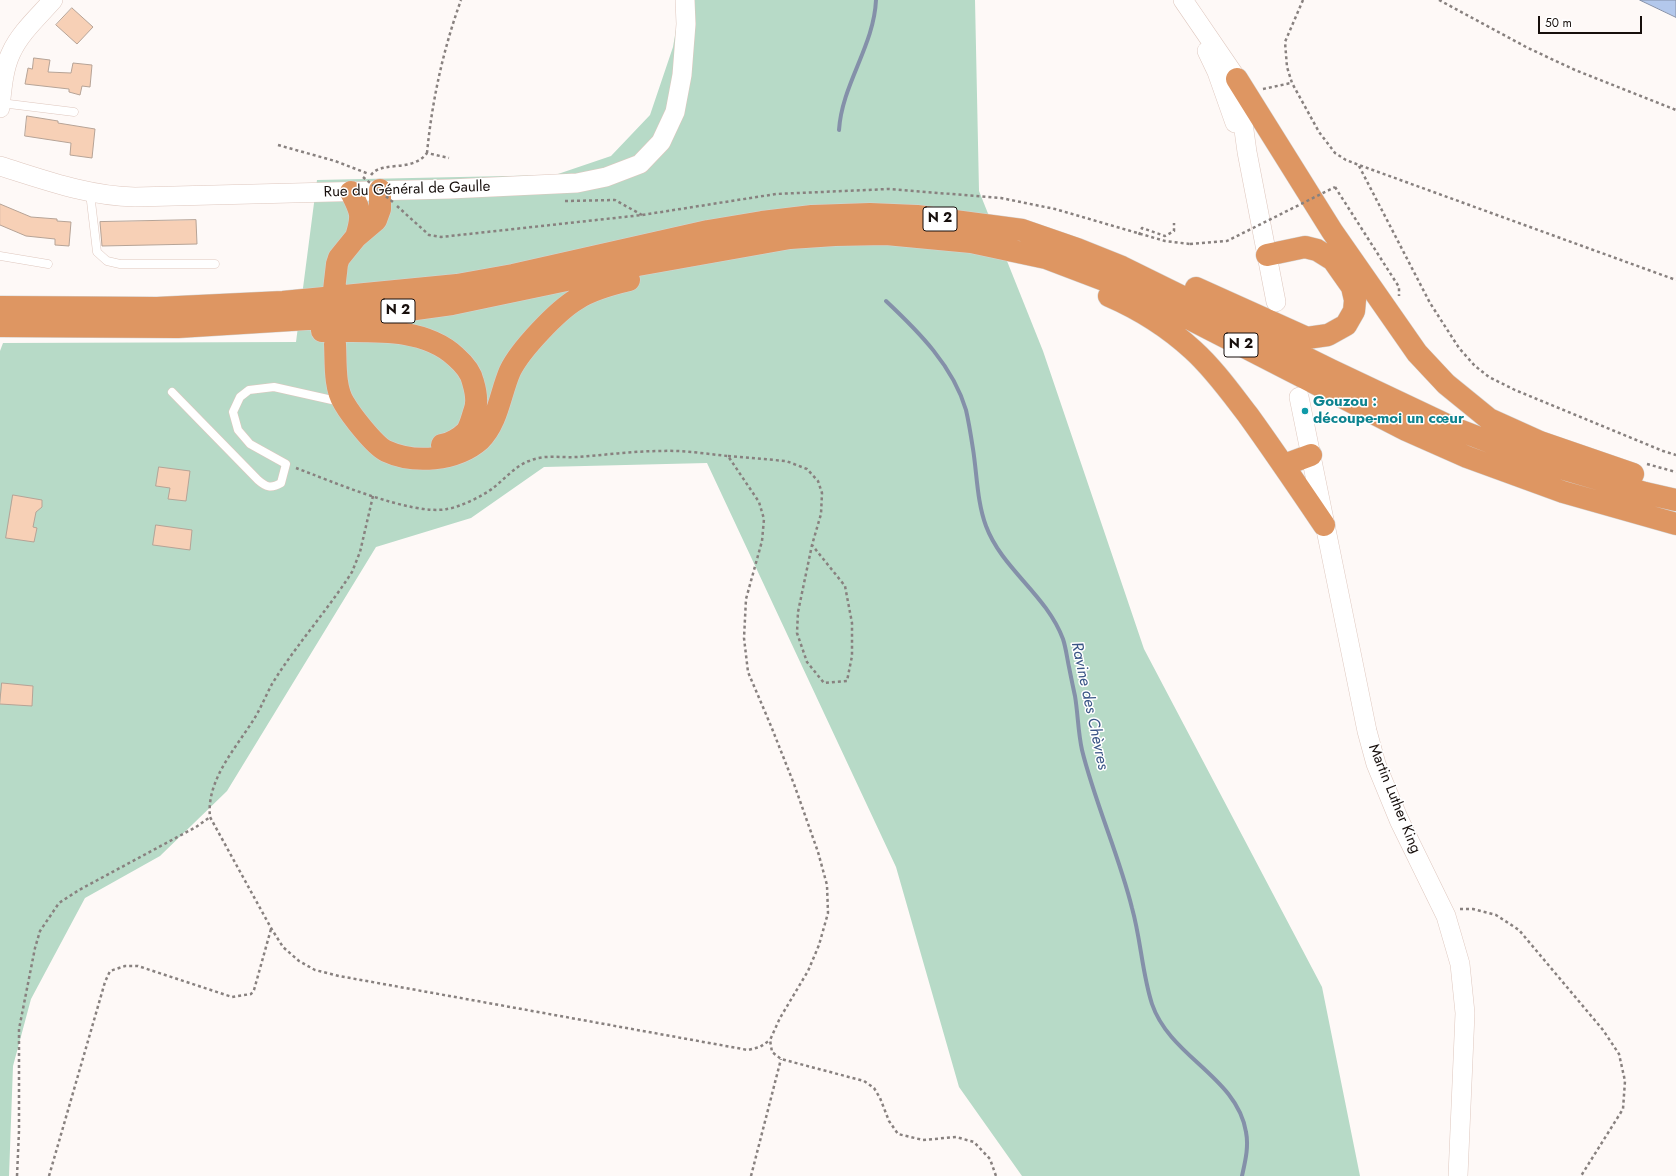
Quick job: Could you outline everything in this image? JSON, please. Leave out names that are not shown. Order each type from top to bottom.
[{"type":"highway","points":[[1241,86],[1332,231],[1417,353],[1446,384],[1489,419],[1540,442],[1606,466],[1676,487]]},
{"type":"highway","points":[[356,237],[361,221],[358,207],[368,185]]},
{"type":"highway","points":[[334,290],[339,258],[356,237],[376,220],[380,208],[368,185]]},
{"type":"highway","name":"N 2","points":[[0,307],[157,308],[283,302],[457,285],[513,275],[708,231],[762,222],[812,216],[870,214],[917,216],[1022,230],[1122,267],[1331,370],[1451,427],[1546,464],[1645,493],[1676,500]]},
{"type":"highway","points":[[1022,230],[1055,235],[1110,251],[1307,338],[1328,335],[1346,325],[1354,312],[1355,300],[1352,287],[1333,260],[1321,252],[1305,247],[1267,255]]},
{"type":"highway","points":[[886,234],[903,240],[1019,262],[1066,277],[1122,301],[1165,327],[1194,351],[1227,387],[1284,465],[1324,525]]},
{"type":"highway","name":"N 2","points":[[0,326],[178,327],[372,315],[452,304],[638,265],[790,238],[886,234],[971,242],[1046,258],[1081,270],[1125,288],[1186,317],[1406,430],[1467,457],[1563,492],[1676,524]]},
{"type":"highway","points":[[335,344],[337,377],[343,403],[366,433],[385,450],[412,458],[440,458],[466,450],[480,439],[492,422],[511,370],[532,340],[578,298],[617,283],[757,252],[790,238]]},
{"type":"highway","points":[[178,327],[402,333],[425,338],[448,349],[462,362],[471,376],[476,393],[476,409],[466,432],[449,444],[424,449],[396,445],[366,433]]},
{"type":"highway","points":[[1284,465],[1311,455]]},
{"type":"street","points":[[0,106],[5,54],[53,0]]},
{"type":"street","name":"Rue du Général de Gaulle","points":[[0,166],[90,193],[112,197],[368,185],[450,189],[577,183],[606,177],[640,164],[661,142],[675,112],[682,75],[686,24],[685,0]]},
{"type":"street","points":[[1186,4],[1241,86],[1247,152],[1276,302]]},
{"type":"street","points":[[1186,4],[1217,72],[1239,135],[1247,152]]},
{"type":"street","name":"Martin Luther King","points":[[1299,397],[1367,731],[1376,764],[1399,820],[1442,909],[1455,943],[1463,986],[1465,1013],[1458,1176]]},
{"type":"lane","points":[[0,106],[74,112]]},
{"type":"lane","points":[[90,193],[97,252],[107,261],[120,264],[215,264]]},
{"type":"lane","points":[[0,256],[48,264]]},
{"type":"lane","points":[[172,392],[265,486],[275,487],[281,483],[286,464],[250,444],[238,430],[233,412],[240,397],[249,390],[274,387],[343,403]]},
{"type":"path","points":[[368,185],[374,170],[408,165],[424,158],[427,154],[431,112],[449,33],[461,0]]},
{"type":"path","points":[[1303,0],[1285,42],[1287,67],[1292,83],[1319,132],[1336,153],[1346,160],[1359,165],[1676,280]]},
{"type":"path","points":[[1439,0],[1528,48],[1575,70],[1676,110]]},
{"type":"path","points":[[1241,86],[1292,83]]},
{"type":"path","points":[[278,145],[335,161],[368,185],[430,235],[441,238],[642,215]]},
{"type":"path","points":[[427,154],[449,158]]},
{"type":"path","points":[[1359,165],[1430,303],[1459,348],[1475,366],[1489,377],[1515,390],[1676,455]]},
{"type":"path","points":[[1001,198],[1055,209],[1139,235],[1165,241],[1190,244],[1227,241],[1336,188],[1399,287],[1398,300]]},
{"type":"path","points":[[1321,192],[1325,198]]},
{"type":"path","points":[[1139,235],[1142,228],[1165,236],[1174,231],[1174,223]]},
{"type":"path","points":[[286,464],[372,496],[408,506],[446,510],[470,501],[492,490],[518,467],[529,461],[543,457],[575,457],[663,450],[786,461],[807,470],[818,481],[822,493],[821,514],[812,545],[798,612],[797,633],[807,662],[824,683],[847,681],[852,656],[852,623],[845,586],[812,545]]},
{"type":"path","points":[[372,496],[360,552],[352,572],[272,684],[255,718],[234,748],[222,769],[210,797],[210,817],[283,947],[299,961],[315,970],[339,976],[748,1050],[760,1047],[770,1040],[780,1018],[808,971],[819,945],[828,913],[827,885],[818,852],[794,784],[748,672],[744,638],[746,599],[762,541],[764,519],[759,502],[728,456]]},
{"type":"path","points":[[1640,462],[1676,472]]},
{"type":"path","points":[[17,1176],[19,1132],[19,1029],[35,948],[40,931],[59,903],[79,890],[196,827],[210,817]]},
{"type":"path","points":[[1442,909],[1473,909],[1496,915],[1519,930],[1603,1030],[1619,1054],[1624,1067],[1625,1081],[1623,1109],[1581,1176]]},
{"type":"path","points":[[49,1176],[103,990],[110,971],[125,966],[138,966],[232,997],[251,994],[254,990],[271,928]]},
{"type":"path","points":[[770,1040],[772,1052],[781,1059],[864,1081],[874,1088],[880,1098],[889,1121],[898,1134],[923,1140],[956,1137],[974,1142],[990,1160],[996,1176]]},
{"type":"path","points":[[751,1176],[781,1059]]},
{"type":"green space","points":[[681,0],[975,0],[979,191],[1043,351],[1144,649],[1322,987],[1360,1176],[1022,1176],[959,1087],[896,867],[707,463],[544,467],[471,518],[376,547],[227,791],[160,856],[85,898],[31,999],[13,1066],[9,1176],[0,1176],[0,351],[3,343],[296,342],[317,180],[555,175],[611,156],[650,115],[673,47]]},
{"type":"water","points":[[1640,0],[1676,0],[1676,17]]},
{"type":"building","points":[[72,8],[93,27],[77,44],[56,25]]},
{"type":"building","points":[[34,58],[50,60],[48,72],[71,73],[73,63],[92,65],[90,87],[82,86],[80,95],[69,92],[69,89],[25,84],[28,68],[32,69]]},
{"type":"building","points":[[27,116],[95,129],[92,158],[70,155],[71,143],[25,136]]},
{"type":"building","points":[[0,204],[31,217],[57,219],[57,221],[71,222],[69,246],[55,245],[55,239],[26,236],[0,225]]},
{"type":"building","points":[[196,220],[197,244],[102,246],[100,222]]},
{"type":"building","points":[[159,467],[190,471],[186,501],[168,499],[170,488],[156,486]]},
{"type":"building","points":[[13,495],[42,500],[42,507],[36,512],[33,527],[37,528],[34,542],[6,538]]},
{"type":"building","points":[[156,525],[192,530],[190,550],[153,545]]},
{"type":"building","points":[[2,683],[33,686],[32,706],[0,704]]},
{"type":"waterway","name":"Ravine des Chèvres","points":[[839,130],[841,113],[851,81],[870,33],[876,0]]},
{"type":"waterway","name":"Ravine des Chèvres","points":[[886,301],[911,325],[934,351],[953,379],[966,410],[973,449],[979,498],[986,526],[1002,555],[1046,608],[1063,639],[1075,696],[1082,750],[1093,790],[1127,888],[1152,1004],[1161,1022],[1173,1039],[1217,1081],[1230,1096],[1240,1113],[1246,1132],[1247,1143],[1242,1176]]},
{"type":"place","name":"Gouzou : découpe-moi un cœur","points":[[1305,411]]}]
